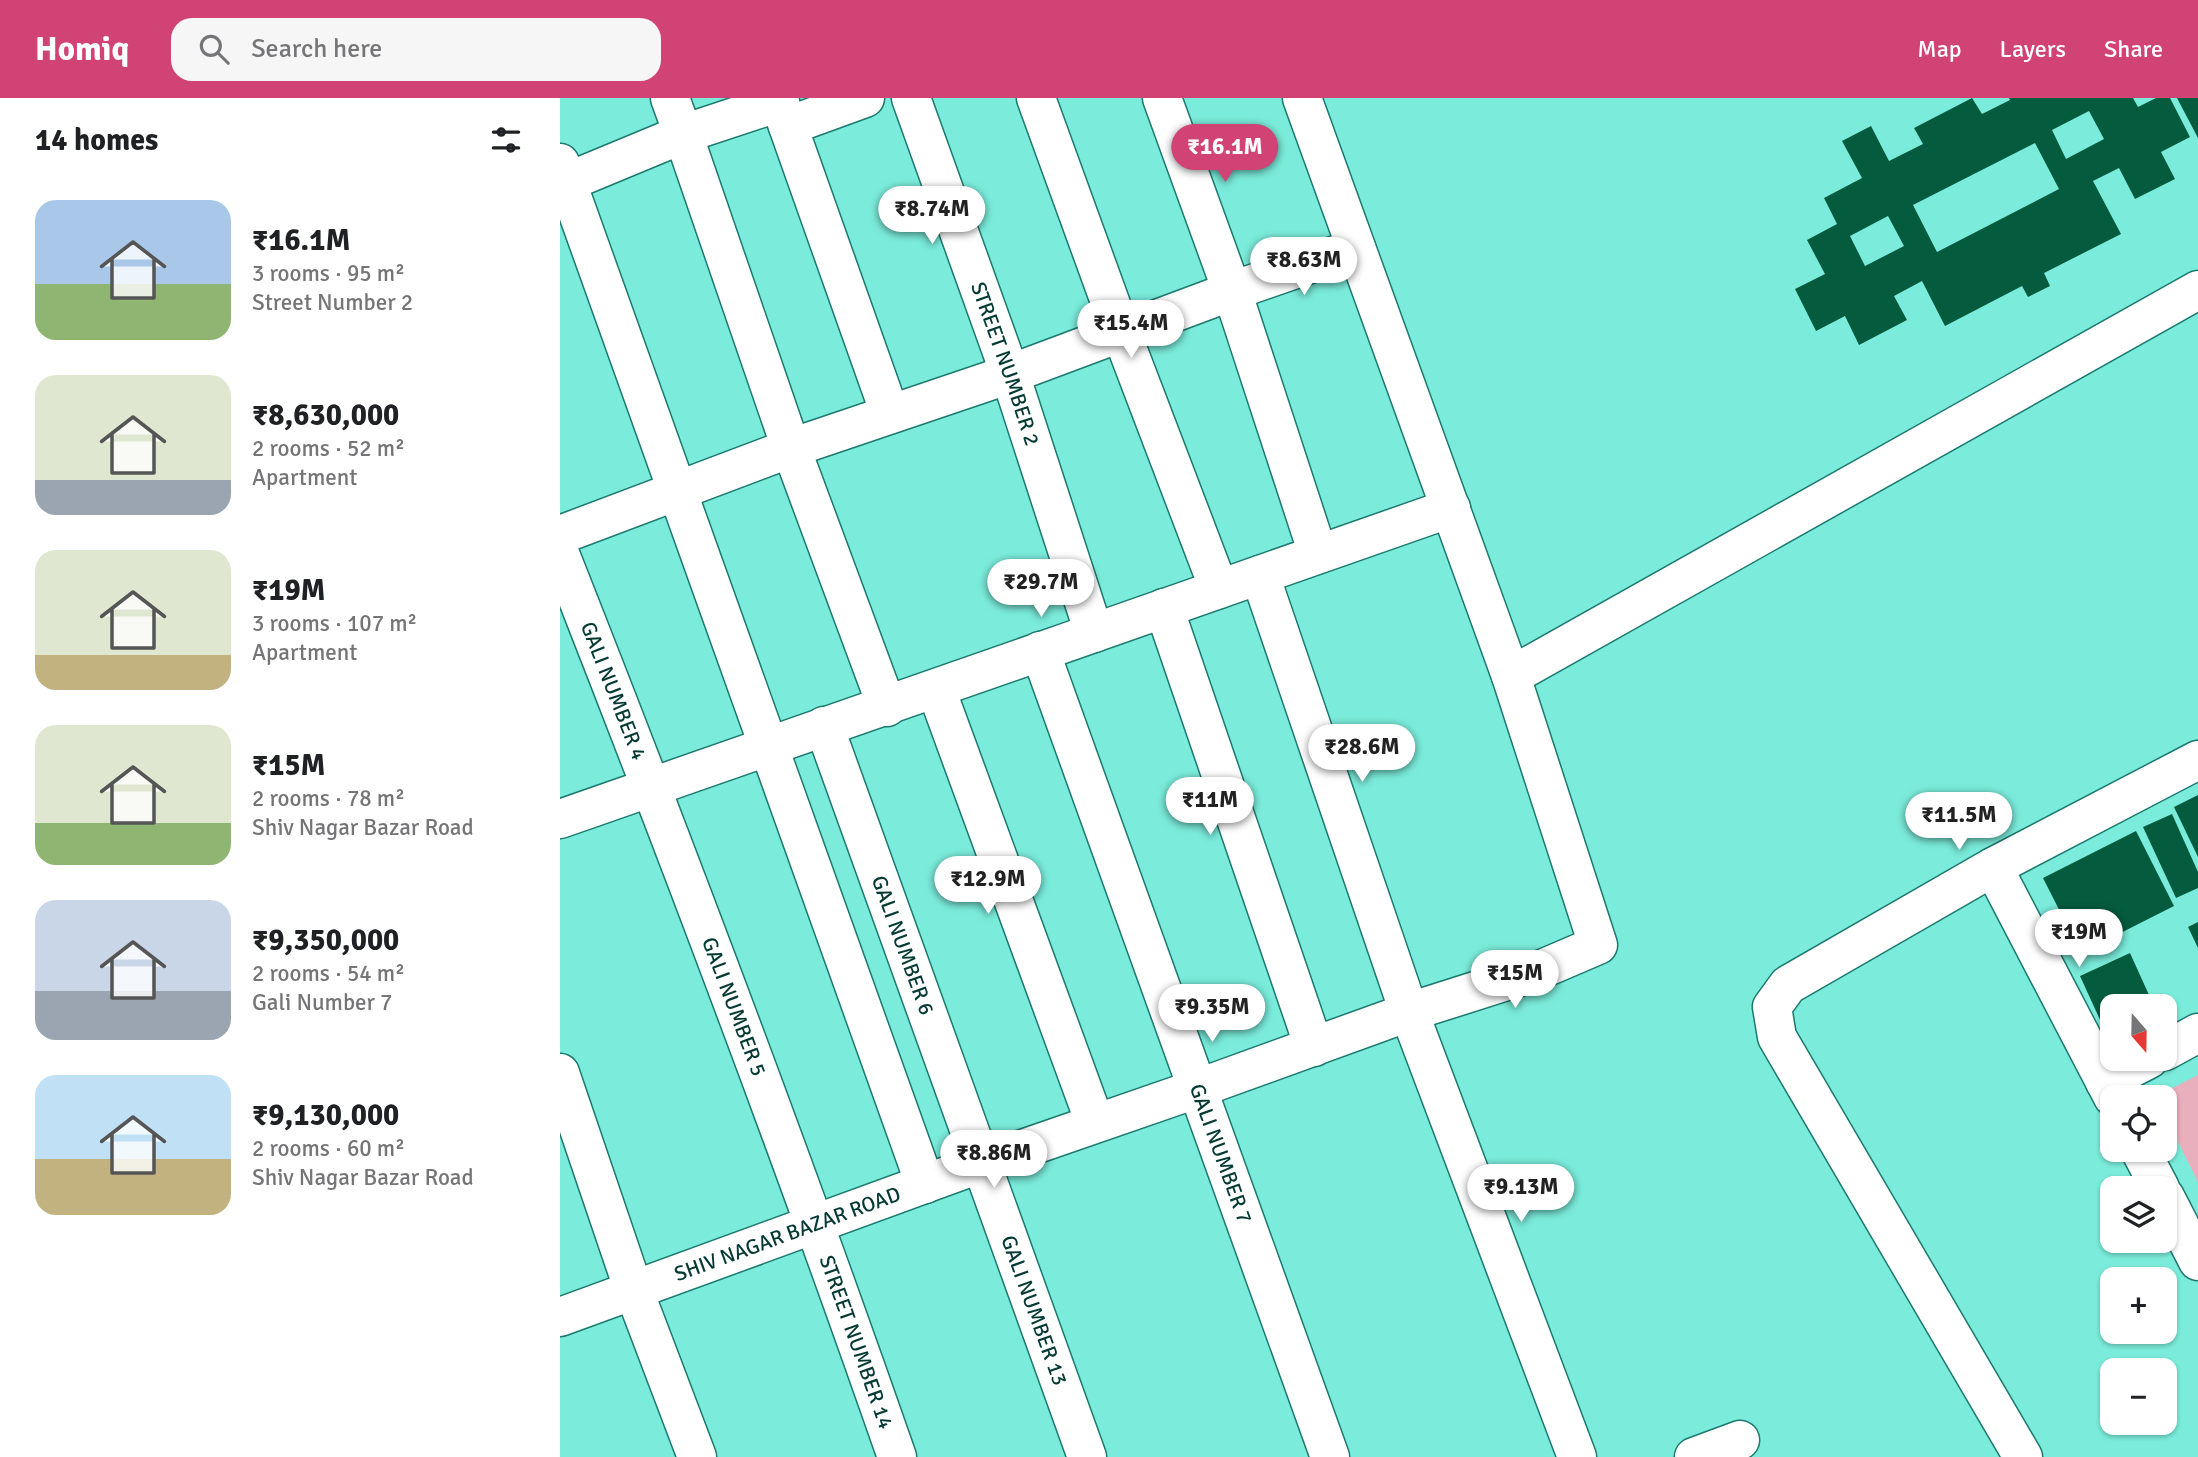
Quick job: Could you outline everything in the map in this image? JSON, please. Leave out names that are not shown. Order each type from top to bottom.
[{"type":"street","points":[[670,98],[791,448],[887,707]]},
{"type":"street","points":[[865,98],[782,109],[683,134],[562,176],[925,1184]]},
{"type":"street","name":"STREET NUMBER 2","points":[[911,98],[1010,374],[1094,632]]},
{"type":"street","points":[[1036,98],[1219,589]]},
{"type":"street","points":[[1162,98],[1232,291],[1318,554]]},
{"type":"street","points":[[1302,98],[1511,676],[2198,290]]},
{"type":"street","points":[[782,109],[891,414]]},
{"type":"street","points":[[560,535],[791,448],[1010,374],[1356,248]]},
{"type":"street","points":[[560,819],[1451,508]]},
{"type":"street","name":"GALI NUMBER 4","points":[[560,554],[652,788]]},
{"type":"street","points":[[1260,575],[1409,1012],[1577,1457]]},
{"type":"street","points":[[1164,608],[1314,1046]]},
{"type":"street","name":"GALI NUMBER 7","points":[[1040,651],[1330,1457]]},
{"type":"street","name":"SHIV NAGAR BAZAR ROAD","points":[[560,1317],[1095,1123],[1409,1012],[1535,972],[1598,946],[1511,676]]},
{"type":"street","points":[[936,689],[1095,1123]]},
{"type":"street","name":"GALI NUMBER 6","points":[[824,726],[982,1163]]},
{"type":"street","points":[[2023,1457],[1777,1037],[1772,1007],[1788,985],[1993,867],[2198,760]]},
{"type":"street","name":"GALI NUMBER 5","points":[[652,788],[816,1225]]},
{"type":"street","points":[[1993,867],[2106,1085]]},
{"type":"street","points":[[2177,1044],[2198,1033]]},
{"type":"street","points":[[2115,1085],[2134,1071]]},
{"type":"street","points":[[560,1073],[634,1291],[697,1457]]},
{"type":"street","name":"GALI NUMBER 13","points":[[982,1163],[1087,1457]]},
{"type":"street","points":[[2177,1221],[2198,1261]]},
{"type":"street","name":"STREET NUMBER 14","points":[[816,1225],[897,1457]]},
{"type":"street","points":[[1694,1457],[1740,1440]]},
{"type":"shaded area","points":[[2198,1075],[2198,1182],[2177,1140],[2177,1086]]},
{"type":"building","points":[[1972,98],[1982,114],[2010,100],[2009,98],[2133,98],[2138,107],[2156,98],[2170,98],[2190,137],[2161,152],[2175,179],[2135,199],[2119,168],[2093,181],[2121,234],[2044,273],[2050,286],[2028,297],[2022,286],[1945,326],[1922,281],[1894,296],[1907,320],[1859,345],[1845,316],[1816,331],[1795,289],[1825,274],[1807,240],[1837,224],[1824,198],[1862,178],[1842,141],[1871,126],[1889,161],[1923,144],[1914,128]],"holes":[[[2089,111],[2104,139],[2066,159],[2052,130]],[[2035,143],[2059,189],[1937,252],[1913,205]],[[1888,216],[1904,246],[1865,266],[1850,236]]]},
{"type":"building","points":[[2177,98],[2198,98],[2198,138]]},
{"type":"building","points":[[2198,795],[2198,857],[2174,807]]},
{"type":"building","points":[[2172,814],[2198,872],[2198,888],[2176,898],[2143,827]]},
{"type":"building","points":[[2136,831],[2174,906],[2081,953],[2043,878]]},
{"type":"building","points":[[2198,922],[2198,948],[2188,927]]},
{"type":"building","points":[[2130,953],[2149,994],[2100,994],[2100,1020],[2080,976]]}]
